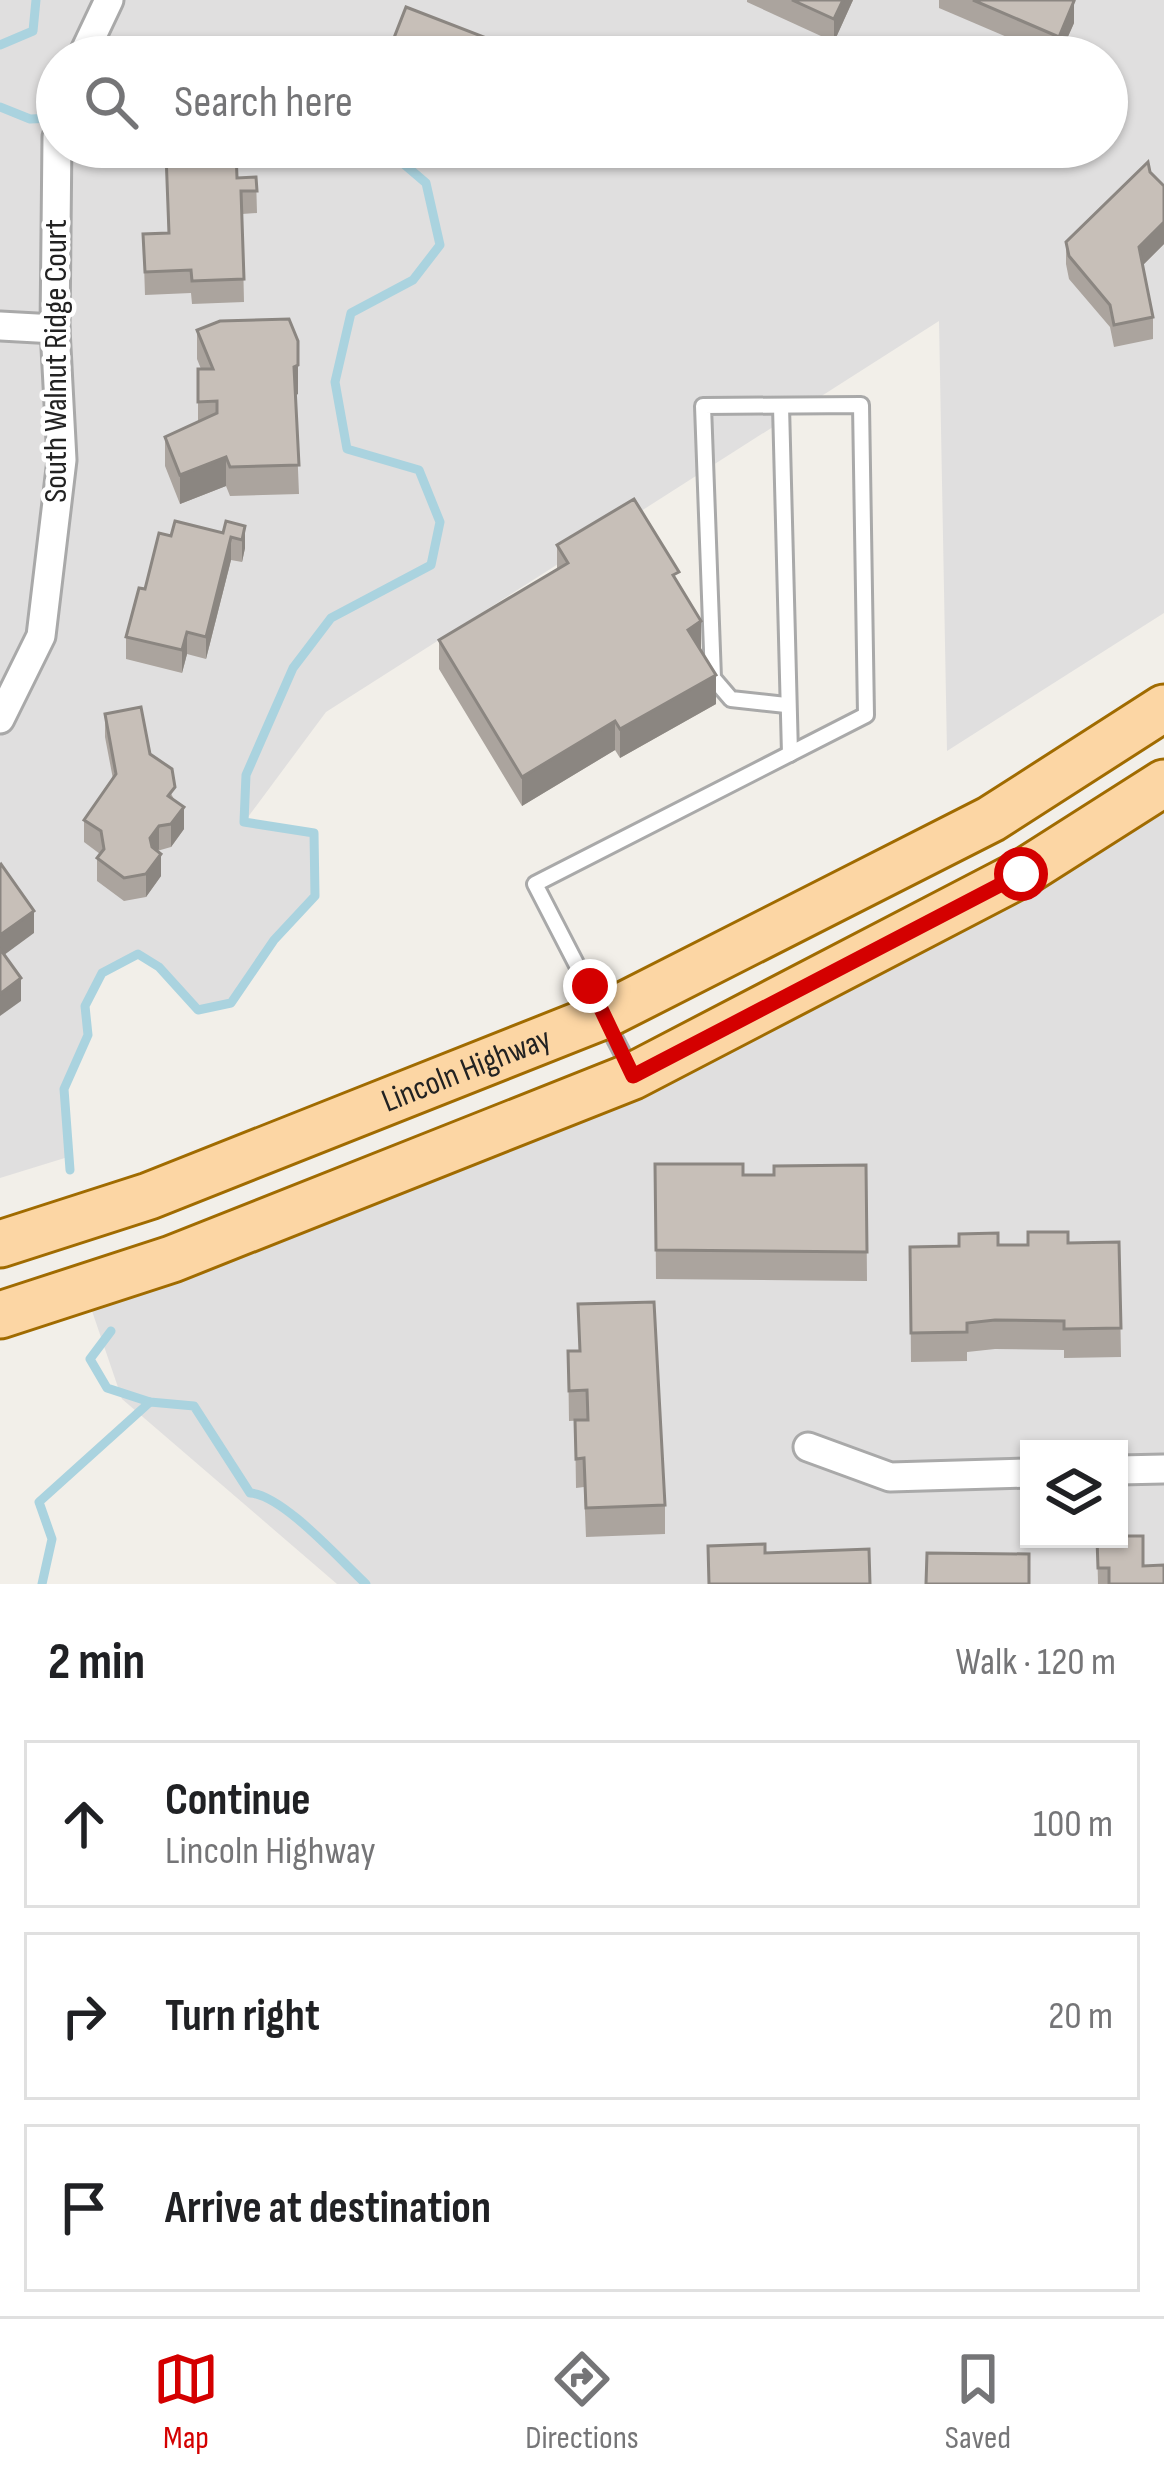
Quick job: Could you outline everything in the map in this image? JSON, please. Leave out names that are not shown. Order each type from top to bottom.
[{"type":"main road","name":"Lincoln Highway","points":[[0,1244],[148,1196],[605,1015],[991,820],[1164,707]]},
{"type":"main road","name":"Lincoln Highway","points":[[0,1315],[172,1259],[633,1076],[1021,874],[1164,783]]},
{"type":"street","points":[[92,36],[109,0]]},
{"type":"street","name":"South Walnut Ridge Court","points":[[0,719],[41,636],[62,460],[56,329],[57,168]]},
{"type":"street","points":[[0,326],[56,329]]},
{"type":"street","points":[[808,1447],[890,1477],[1020,1473]]},
{"type":"street","points":[[1128,1470],[1164,1469]]},
{"type":"lane","points":[[633,1076],[535,884],[866,715],[861,405],[703,406],[712,678],[731,699],[786,705]]},
{"type":"lane","points":[[781,406],[790,754]]},
{"type":"shaded area","points":[[0,0],[1164,0],[1164,613],[947,751],[939,321],[326,712],[245,821],[314,833],[315,896],[274,940],[231,1003],[198,1010],[159,967],[138,954],[102,973],[85,1006],[88,1035],[64,1089],[68,1157],[0,1178]]},
{"type":"shaded area","points":[[1164,809],[1164,1584],[337,1584],[122,1399],[91,1308],[641,1099],[1037,890]]},
{"type":"building","points":[[792,0],[843,0],[834,19]]},
{"type":"building","points":[[973,0],[1072,0],[1057,36]]},
{"type":"building","points":[[406,7],[481,36],[395,36]]},
{"type":"building","points":[[1148,162],[1150,172],[1164,186],[1164,222],[1139,247],[1153,317],[1114,325],[1110,305],[1069,256],[1066,242]]},
{"type":"building","points":[[167,168],[237,168],[237,178],[256,177],[257,191],[241,191],[244,279],[192,281],[191,270],[145,272],[143,234],[169,233]]},
{"type":"building","points":[[289,319],[298,341],[298,365],[294,367],[299,465],[230,467],[226,457],[180,475],[165,437],[217,413],[217,401],[198,402],[198,369],[213,369],[197,330],[220,321]]},
{"type":"building","points":[[634,499],[679,572],[673,575],[701,621],[688,630],[716,675],[620,729],[615,721],[522,777],[439,640],[568,563],[557,545]]},
{"type":"building","points":[[175,521],[223,533],[226,521],[245,526],[242,540],[231,537],[206,637],[187,632],[182,650],[126,637],[159,533],[171,536]]},
{"type":"building","points":[[141,707],[150,754],[172,769],[175,787],[168,796],[184,807],[171,824],[159,826],[150,838],[161,854],[146,874],[124,878],[97,858],[104,849],[101,831],[84,820],[116,774],[105,714]]},
{"type":"building","points":[[0,865],[34,911],[0,935]]},
{"type":"building","points":[[0,949],[21,978],[0,994]]},
{"type":"building","points":[[655,1164],[743,1164],[743,1175],[774,1175],[774,1166],[866,1165],[867,1252],[656,1250]]},
{"type":"building","points":[[1028,1232],[1068,1232],[1068,1243],[1119,1242],[1121,1328],[1064,1329],[1064,1321],[995,1320],[967,1323],[967,1332],[911,1333],[910,1247],[959,1246],[959,1234],[998,1233],[998,1245],[1028,1245]]},
{"type":"building","points":[[654,1302],[665,1505],[586,1508],[584,1458],[576,1459],[575,1420],[588,1420],[587,1390],[569,1391],[568,1351],[580,1351],[578,1304]]},
{"type":"building","points":[[1128,1536],[1143,1536],[1143,1566],[1164,1565],[1164,1584],[1109,1584],[1109,1568],[1098,1568],[1097,1548],[1128,1548]]},
{"type":"building","points":[[765,1544],[765,1553],[869,1549],[870,1584],[709,1584],[708,1546]]},
{"type":"building","points":[[927,1553],[1029,1554],[1029,1584],[926,1584]]},
{"type":"waterway","points":[[0,45],[33,31],[36,0]]},
{"type":"waterway","points":[[0,107],[36,119]]},
{"type":"waterway","points":[[70,1170],[64,1089],[88,1035],[85,1006],[102,973],[138,954],[159,967],[198,1010],[231,1003],[274,940],[315,896],[314,833],[244,822],[246,775],[293,668],[331,618],[431,565],[440,522],[419,470],[347,449],[335,382],[351,313],[413,280],[440,245],[426,183],[408,168]]},
{"type":"waterway","points":[[111,1331],[90,1359],[107,1388],[150,1402],[194,1406],[250,1493],[295,1517],[366,1584]]},
{"type":"waterway","points":[[42,1584],[52,1539],[39,1502],[150,1402]]},
{"type":"route","points":[[590,986],[633,1076],[1021,874]]}]
